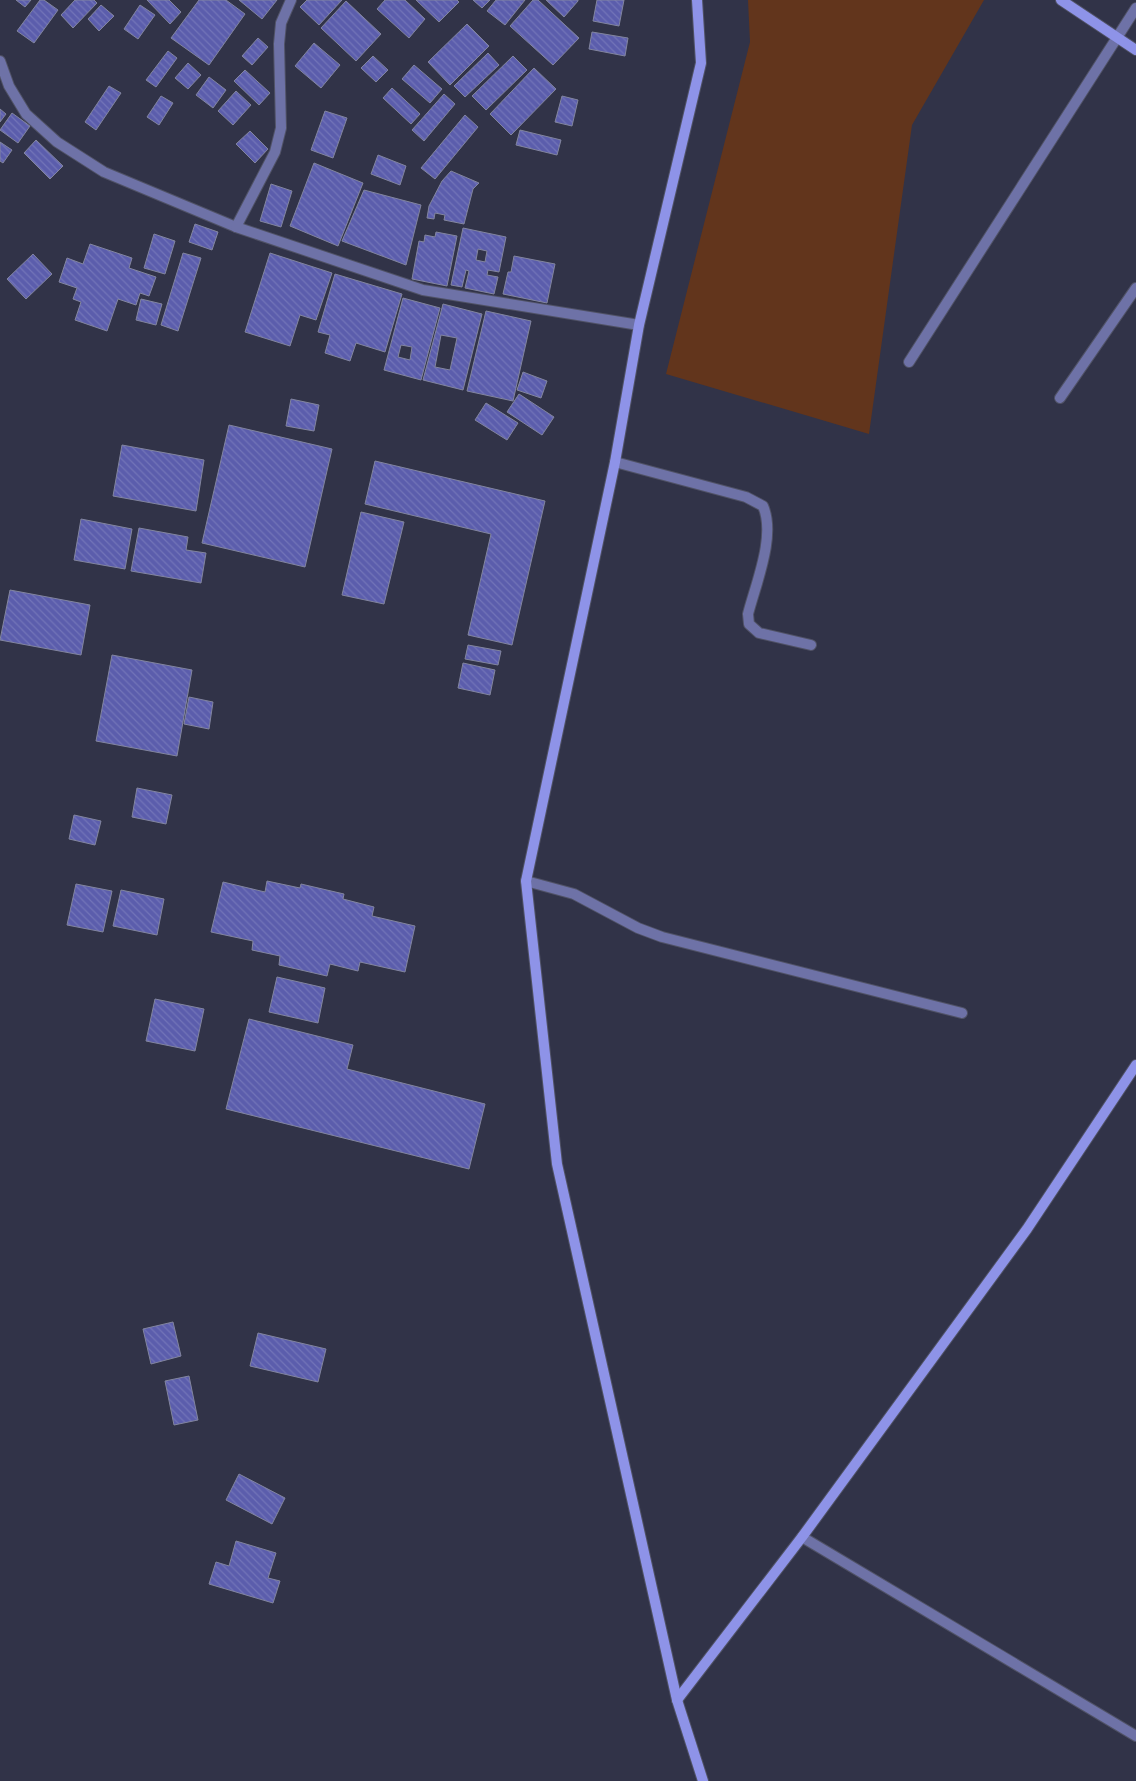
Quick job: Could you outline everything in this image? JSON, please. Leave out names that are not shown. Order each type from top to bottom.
[{"type":"main road","points":[[697,0],[701,63],[639,325],[616,462],[526,881],[556,1164],[676,1700],[703,1781]]},
{"type":"main road","points":[[1062,0],[1136,50]]},
{"type":"main road","points":[[676,1700],[802,1537],[1027,1229],[1136,1065]]},
{"type":"street","points":[[236,227],[275,152],[281,128],[279,44],[281,23],[291,0]]},
{"type":"street","points":[[909,362],[1136,8]]},
{"type":"street","points":[[0,60],[9,86],[26,114],[57,142],[104,172],[236,227],[423,290],[639,325]]},
{"type":"street","points":[[1060,398],[1136,288]]},
{"type":"street","points":[[616,462],[746,497],[763,506],[767,515],[768,533],[748,614],[749,624],[759,634],[811,645]]},
{"type":"street","points":[[526,881],[574,894],[638,928],[662,937],[962,1013]]},
{"type":"street","points":[[802,1537],[1136,1736]]},
{"type":"shaded area","points":[[748,0],[984,0],[912,125],[869,434],[666,374],[750,42]]},
{"type":"building","points":[[16,0],[31,0],[25,7]]},
{"type":"building","points":[[40,0],[44,0],[58,10],[34,43],[17,31]]},
{"type":"building","points":[[75,0],[94,0],[97,3],[73,28],[61,15]]},
{"type":"building","points":[[147,0],[169,0],[181,12],[170,24]]},
{"type":"building","points":[[199,0],[226,0],[245,14],[209,65],[171,38]]},
{"type":"building","points":[[239,0],[277,0],[262,19]]},
{"type":"building","points":[[307,0],[342,0],[319,25],[300,7]]},
{"type":"building","points":[[385,0],[405,0],[425,19],[409,38],[377,9]]},
{"type":"building","points":[[416,0],[457,0],[459,2],[439,22]]},
{"type":"building","points":[[473,0],[490,0],[482,8]]},
{"type":"building","points":[[496,0],[525,0],[505,25],[487,11]]},
{"type":"building","points":[[533,0],[538,0],[579,38],[553,65],[510,26]]},
{"type":"building","points":[[546,0],[578,0],[578,1],[564,17]]},
{"type":"building","points":[[597,0],[624,0],[619,26],[593,21]]},
{"type":"building","points":[[346,1],[381,34],[356,61],[321,28]]},
{"type":"building","points":[[101,5],[114,16],[99,31],[88,19]]},
{"type":"building","points":[[140,5],[155,15],[138,39],[124,29]]},
{"type":"building","points":[[467,24],[489,46],[450,85],[428,62]]},
{"type":"building","points":[[592,32],[628,38],[625,56],[589,49]]},
{"type":"building","points":[[258,38],[268,47],[252,65],[242,56]]},
{"type":"building","points":[[314,43],[340,65],[321,88],[295,66]]},
{"type":"building","points":[[168,51],[177,58],[156,87],[146,80]]},
{"type":"building","points":[[488,53],[499,65],[465,97],[454,86]]},
{"type":"building","points":[[373,56],[388,70],[376,82],[361,68]]},
{"type":"building","points":[[513,56],[527,70],[486,110],[472,96]]},
{"type":"building","points":[[188,63],[201,75],[188,89],[175,78]]},
{"type":"building","points":[[414,65],[442,89],[430,103],[402,79]]},
{"type":"building","points":[[534,68],[556,89],[511,135],[490,114]]},
{"type":"building","points":[[245,70],[270,93],[259,105],[234,81]]},
{"type":"building","points":[[209,77],[226,90],[213,108],[196,95]]},
{"type":"building","points":[[109,86],[121,93],[96,130],[85,122]]},
{"type":"building","points":[[392,88],[420,114],[411,124],[383,98]]},
{"type":"building","points":[[236,91],[251,105],[233,125],[218,111]]},
{"type":"building","points":[[444,94],[455,104],[424,141],[412,130]]},
{"type":"building","points":[[161,96],[173,103],[159,125],[147,117]]},
{"type":"building","points":[[562,96],[578,100],[572,126],[555,122]]},
{"type":"building","points":[[0,109],[6,114],[0,122]]},
{"type":"building","points":[[325,111],[347,118],[333,158],[311,150]]},
{"type":"building","points":[[12,113],[30,126],[18,143],[0,130]]},
{"type":"building","points":[[465,115],[478,127],[435,179],[421,168]]},
{"type":"building","points":[[520,130],[561,140],[557,155],[516,145]]},
{"type":"building","points":[[250,131],[268,149],[255,163],[236,144]]},
{"type":"building","points":[[36,140],[63,166],[50,179],[24,153]]},
{"type":"building","points":[[0,142],[12,150],[3,163],[0,161]]},
{"type":"building","points":[[378,155],[406,166],[400,185],[371,174]]},
{"type":"building","points":[[314,163],[363,183],[338,246],[290,226]]},
{"type":"building","points":[[451,171],[479,183],[473,189],[464,224],[444,220],[445,215],[435,213],[434,219],[427,218],[429,206],[442,181]]},
{"type":"building","points":[[271,184],[292,191],[281,227],[260,221]]},
{"type":"building","points":[[364,190],[421,205],[406,265],[342,241]]},
{"type":"building","points":[[195,224],[218,232],[212,250],[189,242]]},
{"type":"building","points":[[463,228],[506,237],[499,272],[488,270],[487,275],[498,277],[494,294],[465,288],[469,271],[466,270],[462,287],[451,285]],"holes":[[[478,249],[487,251],[485,262],[476,260]]]},
{"type":"building","points":[[436,232],[457,236],[447,286],[412,279],[419,241],[424,242],[425,235],[435,237]]},
{"type":"building","points":[[154,234],[175,241],[165,274],[144,268]]},
{"type":"building","points":[[90,244],[132,258],[129,268],[156,277],[149,296],[140,293],[136,305],[118,299],[107,331],[75,320],[81,302],[73,299],[77,288],[59,282],[67,258],[83,264]]},
{"type":"building","points":[[183,253],[201,258],[178,331],[161,325]]},
{"type":"building","points":[[270,253],[332,273],[316,320],[300,315],[290,346],[245,332]]},
{"type":"building","points":[[33,254],[52,274],[26,299],[7,279]]},
{"type":"building","points":[[514,256],[555,264],[547,303],[503,294],[508,272],[511,272]]},
{"type":"building","points":[[335,274],[402,294],[385,352],[356,343],[350,361],[325,353],[330,335],[318,332]]},
{"type":"building","points":[[403,298],[440,308],[421,380],[384,370]],"holes":[[[401,345],[412,347],[410,360],[398,357]]]},
{"type":"building","points":[[141,299],[162,304],[156,325],[136,320]]},
{"type":"building","points":[[443,304],[482,314],[463,390],[423,380]],"holes":[[[441,335],[457,338],[450,370],[435,367]]]},
{"type":"building","points":[[486,311],[531,321],[513,401],[467,391]]},
{"type":"building","points":[[523,372],[547,381],[541,398],[517,390]]},
{"type":"building","points":[[519,394],[554,417],[542,435],[507,412]]},
{"type":"building","points":[[291,399],[319,405],[314,431],[286,426]]},
{"type":"building","points":[[486,403],[518,423],[507,440],[475,420]]},
{"type":"building","points":[[229,425],[332,449],[305,567],[202,543]]},
{"type":"building","points":[[122,445],[204,460],[196,511],[113,496]]},
{"type":"building","points":[[375,461],[545,501],[512,645],[468,635],[491,534],[365,504]]},
{"type":"building","points":[[361,512],[404,522],[384,604],[342,595]]},
{"type":"building","points":[[81,519],[132,529],[125,569],[74,560]]},
{"type":"building","points":[[139,528],[188,537],[186,550],[206,553],[201,583],[131,571]]},
{"type":"building","points":[[10,590],[90,605],[81,655],[0,640]]},
{"type":"building","points":[[468,645],[501,651],[498,665],[465,659]]},
{"type":"building","points":[[112,655],[192,670],[177,756],[96,741]]},
{"type":"building","points":[[463,663],[495,670],[490,695],[458,688]]},
{"type":"building","points":[[189,697],[213,702],[209,729],[184,724]]},
{"type":"building","points":[[137,788],[172,795],[166,824],[132,817]]},
{"type":"building","points":[[74,815],[101,821],[95,845],[69,839]]},
{"type":"building","points":[[267,881],[300,888],[301,884],[344,894],[343,899],[374,907],[372,916],[415,926],[405,972],[360,962],[358,971],[330,964],[327,976],[279,965],[280,956],[252,950],[253,941],[211,932],[223,882],[265,892]]},
{"type":"building","points":[[76,884],[112,891],[103,932],[67,925]]},
{"type":"building","points":[[121,890],[164,899],[157,935],[113,926]]},
{"type":"building","points":[[277,977],[325,988],[318,1023],[269,1012]]},
{"type":"building","points":[[155,999],[204,1009],[195,1051],[146,1041]]},
{"type":"building","points":[[249,1019],[353,1045],[347,1069],[485,1104],[469,1169],[226,1109]]},
{"type":"building","points":[[173,1322],[181,1356],[151,1364],[143,1329]]},
{"type":"building","points":[[258,1333],[326,1349],[318,1382],[250,1366]]},
{"type":"building","points":[[189,1376],[198,1420],[174,1425],[165,1381]]},
{"type":"building","points":[[239,1474],[285,1498],[272,1524],[226,1500]]},
{"type":"building","points":[[236,1541],[276,1553],[268,1578],[280,1581],[273,1603],[209,1584],[216,1562],[229,1566]]}]
